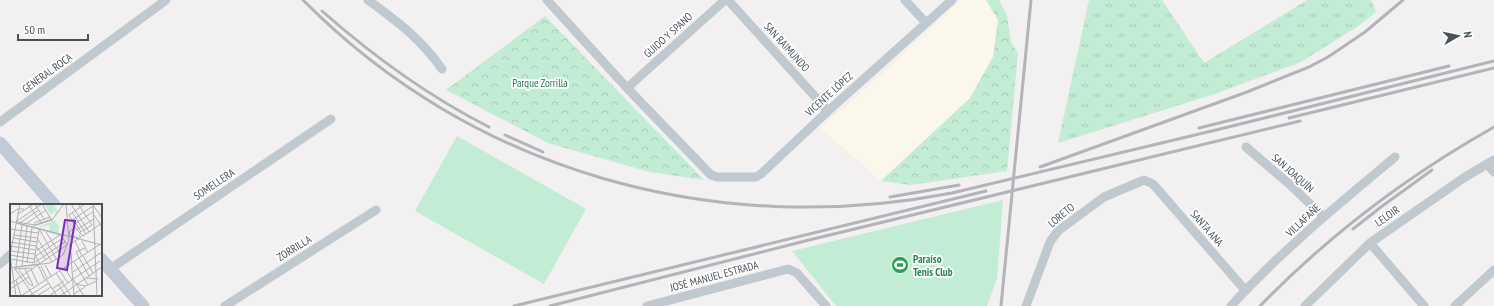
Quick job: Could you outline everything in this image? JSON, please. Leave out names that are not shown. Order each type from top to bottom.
[{"type":"street","name":"GENERAL ROCA","points":[[0,122],[166,0]]},
{"type":"street","points":[[368,0],[385,11],[418,39],[442,69]]},
{"type":"street","points":[[547,0],[627,88]]},
{"type":"street","name":"GUIDO Y SPANO","points":[[627,88],[726,0]]},
{"type":"street","name":"SAN RAIMUNDO","points":[[726,0],[828,111]]},
{"type":"street","points":[[905,0],[926,23]]},
{"type":"street","name":"VICENTE LÓPEZ","points":[[627,88],[711,175],[717,177],[756,177],[952,0]]},
{"type":"street","name":"SOMELLERA","points":[[110,269],[331,119]]},
{"type":"street","points":[[0,142],[53,204]]},
{"type":"street","name":"SAN JOAQUÍN","points":[[1246,147],[1288,183],[1324,217]]},
{"type":"street","name":"VILLAFAÑE","points":[[1231,306],[1245,290],[1324,217],[1395,157]]},
{"type":"street","points":[[1491,162],[1494,172]]},
{"type":"street","name":"LELOIR","points":[[1305,306],[1370,243],[1465,177],[1491,162]]},
{"type":"street","name":"LORETO","points":[[1026,306],[1050,242],[1058,231],[1104,197],[1137,182],[1144,180],[1151,182]]},
{"type":"street","name":"SANTA ANA","points":[[1151,182],[1245,290]]},
{"type":"street","name":"ZORRILLA","points":[[225,306],[376,210]]},
{"type":"street","points":[[1370,243],[1424,306]]},
{"type":"street","points":[[0,264],[10,255]]},
{"type":"street","points":[[102,260],[143,306]]},
{"type":"street","name":"JOSÉ MANUEL ESTRADA","points":[[647,306],[788,269],[797,273],[826,306]]},
{"type":"street","points":[[1455,306],[1494,270]]},
{"type":"shaded area","points":[[960,0],[986,0],[998,20],[993,57],[970,98],[881,181],[820,128],[886,70]]},
{"type":"green space","points":[[986,0],[999,0],[1007,16],[1011,42],[1018,53],[1007,171],[911,185],[881,181],[970,98],[993,57],[998,20]]},
{"type":"green space","points":[[1089,0],[1162,0],[1204,63],[1307,0],[1371,0],[1376,12],[1358,26],[1301,62],[1215,94],[1058,143]]},
{"type":"green space","name":"Parque Zorrilla","points":[[545,16],[704,180],[650,172],[548,143],[446,90]]},
{"type":"green space","points":[[457,136],[586,209],[544,284],[415,211]]},
{"type":"green space","name":"Paraíso Tenis Club","points":[[1003,200],[997,279],[987,306],[836,306],[792,251]]},
{"type":"railway","points":[[303,0],[370,60],[443,109],[521,149],[602,178],[687,198],[775,206],[863,205],[952,193],[1220,129],[1494,61]]},
{"type":"railway","points":[[1001,306],[1031,0]]},
{"type":"railway","points":[[1040,167],[1247,92],[1309,67],[1328,57],[1365,32],[1403,0]]},
{"type":"railway","points":[[322,11],[361,44],[423,89],[489,127]]},
{"type":"railway","points":[[1199,128],[1449,66]]},
{"type":"railway","points":[[1289,118],[1494,68]]},
{"type":"railway","points":[[550,306],[805,241],[1300,121]]},
{"type":"railway","points":[[1260,306],[1314,255],[1371,208],[1400,186],[1494,127]]},
{"type":"railway","points":[[505,135],[543,152]]},
{"type":"railway","points":[[1353,229],[1432,170]]},
{"type":"railway","points":[[890,197],[959,185]]},
{"type":"railway","points":[[514,306],[986,191]]},
{"type":"place","name":"Paraíso Tenis Club","points":[[900,265]]}]
